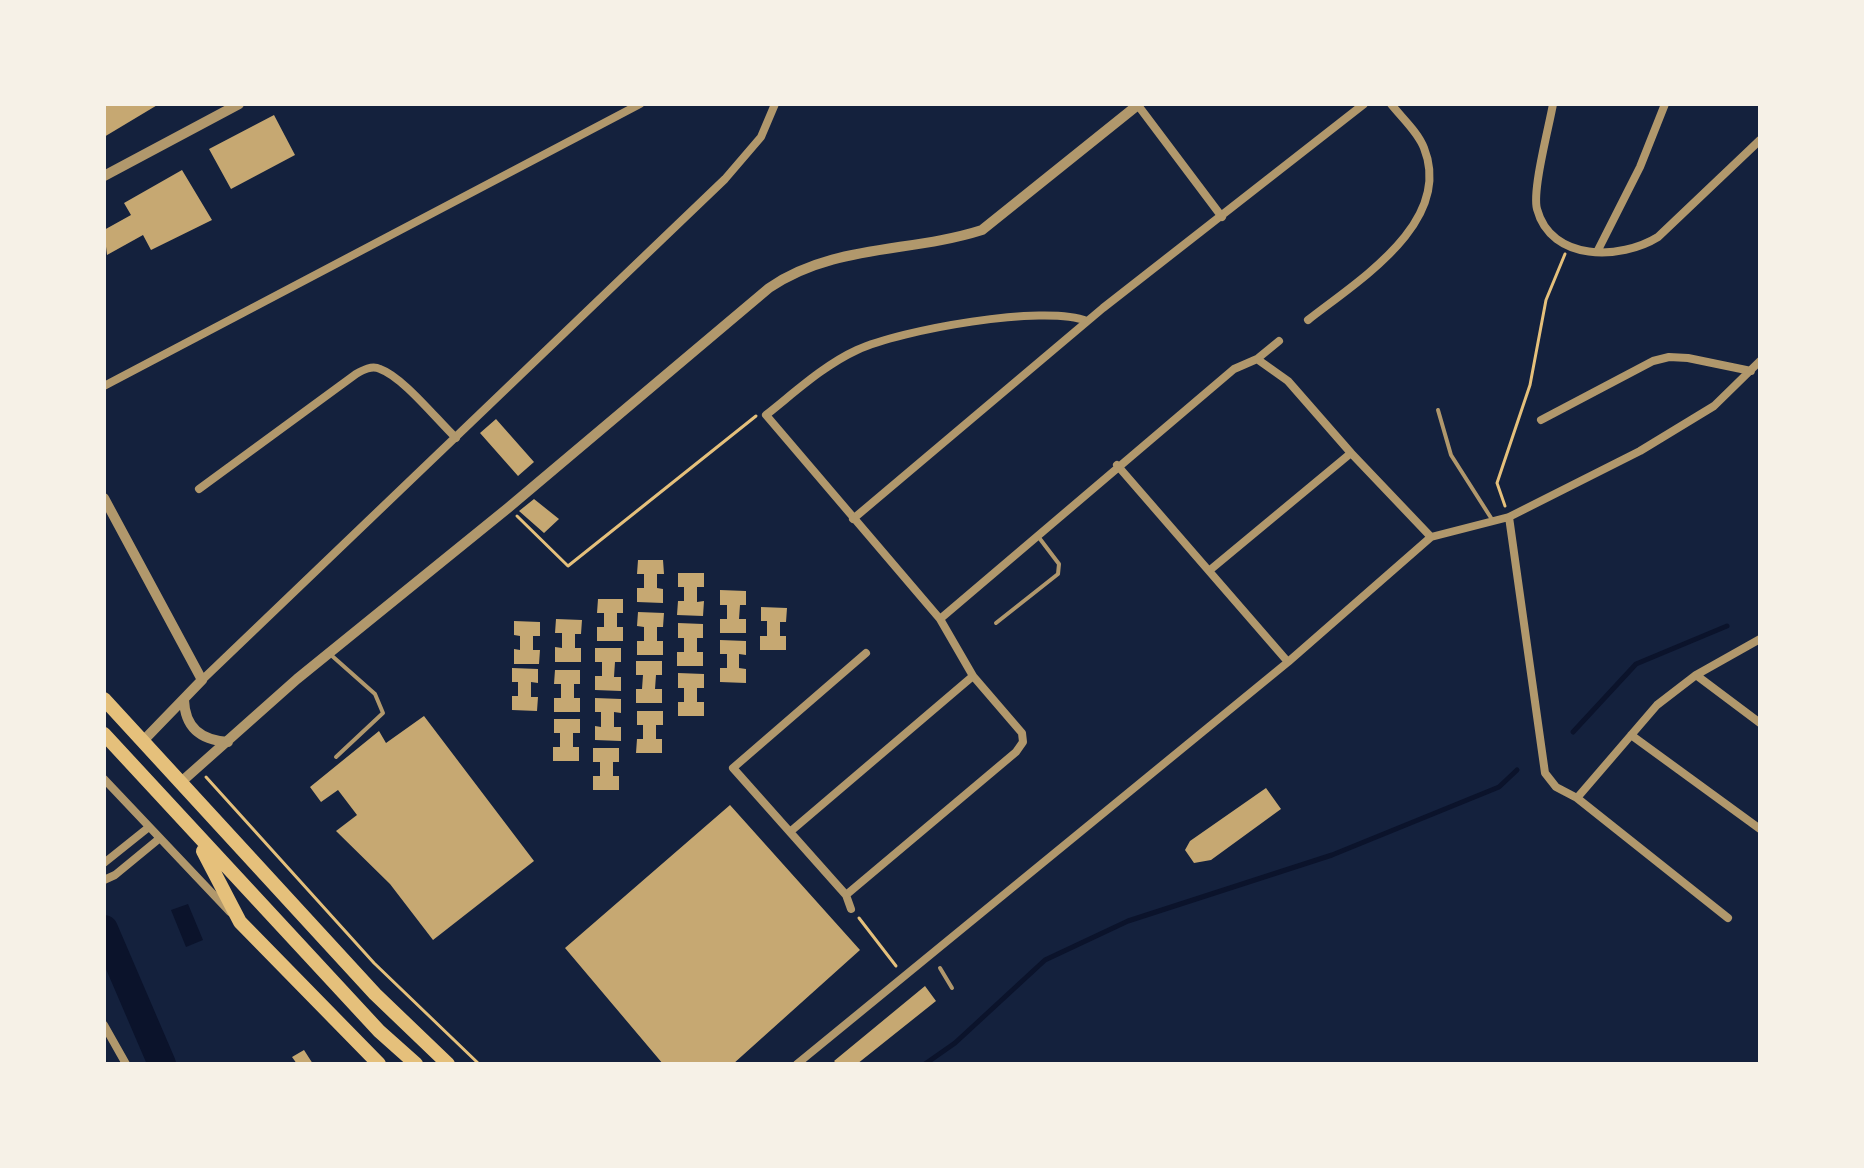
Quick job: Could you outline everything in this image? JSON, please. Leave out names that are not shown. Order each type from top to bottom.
[{"type":"highway","points":[[104,699],[375,994],[448,1064]]},
{"type":"highway","points":[[104,734],[379,1031],[416,1064]]},
{"type":"highway","points":[[193,833],[240,922],[379,1064]]},
{"type":"street","points":[[104,176],[239,104]]},
{"type":"street","points":[[104,386],[640,104]]},
{"type":"street","points":[[142,742],[202,680],[725,179],[761,137],[775,104]]},
{"type":"street","points":[[853,519],[1087,321],[1364,104]]},
{"type":"street","points":[[1308,320],[1397,249],[1413,226],[1425,199],[1429,173],[1420,139],[1391,104]]},
{"type":"street","points":[[1553,104],[1537,188],[1537,208],[1555,237],[1568,247],[1597,252],[1640,248],[1658,237],[1760,140]]},
{"type":"street","points":[[1597,252],[1640,167],[1665,104]]},
{"type":"street","points":[[180,783],[329,653],[785,277],[833,257],[959,237],[982,230],[1138,105],[1222,217]]},
{"type":"street","points":[[846,895],[1016,752],[1023,742],[1022,733],[973,676],[940,619],[766,415],[840,360],[873,344],[953,327],[1039,314],[1071,315],[1087,321]]},
{"type":"street","points":[[940,619],[1117,465],[1234,369],[1257,359],[1279,341]]},
{"type":"street","points":[[1541,420],[1653,361],[1669,357],[1751,371]]},
{"type":"street","points":[[1257,359],[1288,381],[1431,537]]},
{"type":"street","points":[[797,1064],[1288,662],[1431,537],[1509,517],[1681,428],[1714,406],[1760,361]]},
{"type":"street","points":[[199,489],[356,374],[370,368],[380,368],[394,378],[456,438]]},
{"type":"street","points":[[1210,570],[1351,453]]},
{"type":"street","points":[[1117,465],[1288,662]]},
{"type":"street","points":[[104,498],[202,680]]},
{"type":"street","points":[[1509,517],[1545,773],[1556,787],[1577,798],[1728,918]]},
{"type":"street","points":[[1577,798],[1657,705],[1696,675],[1760,639]]},
{"type":"street","points":[[851,909],[846,895],[733,768],[866,653]]},
{"type":"street","points":[[1696,675],[1760,723]]},
{"type":"street","points":[[791,831],[973,676]]},
{"type":"street","points":[[184,700],[184,715],[198,734],[211,741],[228,742]]},
{"type":"street","points":[[1631,735],[1760,829]]},
{"type":"street","points":[[104,779],[240,922]]},
{"type":"street","points":[[104,863],[149,827]]},
{"type":"street","points":[[104,880],[115,875],[160,838]]},
{"type":"street","points":[[896,966],[903,975]]},
{"type":"street","points":[[104,1025],[126,1064]]},
{"type":"lane","points":[[1438,410],[1451,455],[1494,523]]},
{"type":"lane","points":[[996,623],[1058,574],[1059,564],[1037,535]]},
{"type":"lane","points":[[329,653],[375,694],[383,713],[336,757]]},
{"type":"lane","points":[[940,968],[952,988]]},
{"type":"path","points":[[1509,517],[1497,483],[1530,385],[1546,300],[1568,247]]},
{"type":"path","points":[[508,508],[568,566],[754,416],[766,415]]},
{"type":"path","points":[[196,766],[374,963],[479,1064]]},
{"type":"path","points":[[851,909],[896,966]]},
{"type":"water","points":[[188,904],[203,940],[186,947],[171,910]]},
{"type":"building","points":[[104,104],[159,104],[104,137]]},
{"type":"building","points":[[274,115],[295,155],[231,189],[209,149]]},
{"type":"building","points":[[182,170],[212,220],[151,250],[143,235],[107,255],[104,230],[131,215],[124,203]]},
{"type":"building","points":[[496,419],[534,462],[518,476],[480,433]]},
{"type":"building","points":[[534,499],[559,519],[544,533],[519,511]]},
{"type":"building","points":[[638,560],[663,560],[664,574],[657,574],[657,588],[663,589],[663,603],[637,602],[637,588],[644,588],[644,574],[637,574]]},
{"type":"building","points":[[678,573],[704,573],[704,587],[697,587],[697,602],[704,601],[703,616],[677,615],[678,601],[684,601],[684,587],[678,587]]},
{"type":"building","points":[[720,590],[746,591],[746,605],[740,605],[739,619],[746,619],[746,633],[720,633],[720,619],[727,619],[727,605],[720,605]]},
{"type":"building","points":[[598,599],[623,599],[623,613],[617,613],[617,627],[623,627],[623,641],[597,641],[597,627],[604,627],[604,613],[597,613]]},
{"type":"building","points":[[761,607],[787,608],[786,622],[780,622],[780,636],[786,636],[786,650],[760,650],[760,636],[767,636],[767,621],[761,621]]},
{"type":"building","points":[[638,612],[664,613],[663,627],[657,627],[657,641],[663,641],[663,655],[637,655],[637,641],[644,641],[644,627],[637,626]]},
{"type":"building","points":[[556,619],[582,620],[581,634],[575,634],[575,648],[581,648],[581,662],[555,662],[555,647],[562,648],[562,633],[555,633]]},
{"type":"building","points":[[514,621],[540,622],[540,636],[533,636],[533,650],[540,650],[539,664],[514,664],[514,649],[520,650],[520,636],[514,635]]},
{"type":"building","points":[[678,623],[703,624],[703,638],[697,638],[697,652],[703,652],[703,666],[677,666],[677,652],[684,652],[684,638],[678,638]]},
{"type":"building","points":[[720,640],[746,641],[746,655],[739,654],[739,668],[746,669],[746,683],[720,682],[720,668],[727,668],[727,654],[720,654]]},
{"type":"building","points":[[595,648],[621,648],[621,662],[615,662],[614,677],[621,677],[621,691],[595,690],[595,676],[602,676],[602,662],[595,662]]},
{"type":"building","points":[[636,661],[662,661],[662,675],[656,675],[655,689],[662,689],[662,703],[636,703],[636,689],[642,689],[643,675],[636,675]]},
{"type":"building","points":[[512,668],[538,669],[538,683],[531,682],[531,697],[538,697],[537,711],[512,710],[512,696],[518,696],[518,682],[512,682]]},
{"type":"building","points":[[555,670],[580,670],[580,684],[574,684],[574,698],[580,698],[580,712],[554,712],[554,698],[561,698],[561,684],[554,684]]},
{"type":"building","points":[[678,673],[704,674],[704,688],[697,688],[697,702],[704,702],[704,716],[678,716],[678,702],[684,702],[684,688],[678,688]]},
{"type":"building","points":[[595,698],[621,699],[621,713],[614,712],[614,727],[621,727],[621,741],[595,740],[595,726],[601,727],[601,712],[595,712]]},
{"type":"building","points":[[637,711],[663,711],[663,725],[656,725],[656,739],[662,739],[662,753],[636,753],[637,739],[643,739],[643,725],[637,725]]},
{"type":"building","points":[[424,716],[534,861],[433,940],[390,884],[336,831],[357,815],[338,790],[321,802],[310,787],[379,731],[386,743]]},
{"type":"building","points":[[554,719],[580,719],[580,733],[573,733],[573,747],[579,747],[579,761],[553,761],[553,747],[560,747],[560,733],[554,733]]},
{"type":"building","points":[[593,748],[619,748],[619,762],[613,762],[613,776],[619,776],[619,790],[593,790],[593,776],[600,776],[600,762],[593,762]]},
{"type":"building","points":[[1266,788],[1281,809],[1211,860],[1194,863],[1185,850],[1190,841]]},
{"type":"building","points":[[730,805],[860,950],[733,1064],[663,1064],[565,948]]},
{"type":"building","points":[[925,986],[936,1001],[857,1064],[837,1064],[834,1061]]},
{"type":"building","points":[[304,1050],[313,1064],[297,1064],[292,1057]]},
{"type":"waterway","points":[[1573,732],[1636,664],[1727,626]]},
{"type":"waterway","points":[[925,1064],[955,1043],[1045,960],[1128,921],[1332,855],[1499,787],[1517,770]]},
{"type":"waterway","points":[[104,929],[162,1064]]}]
